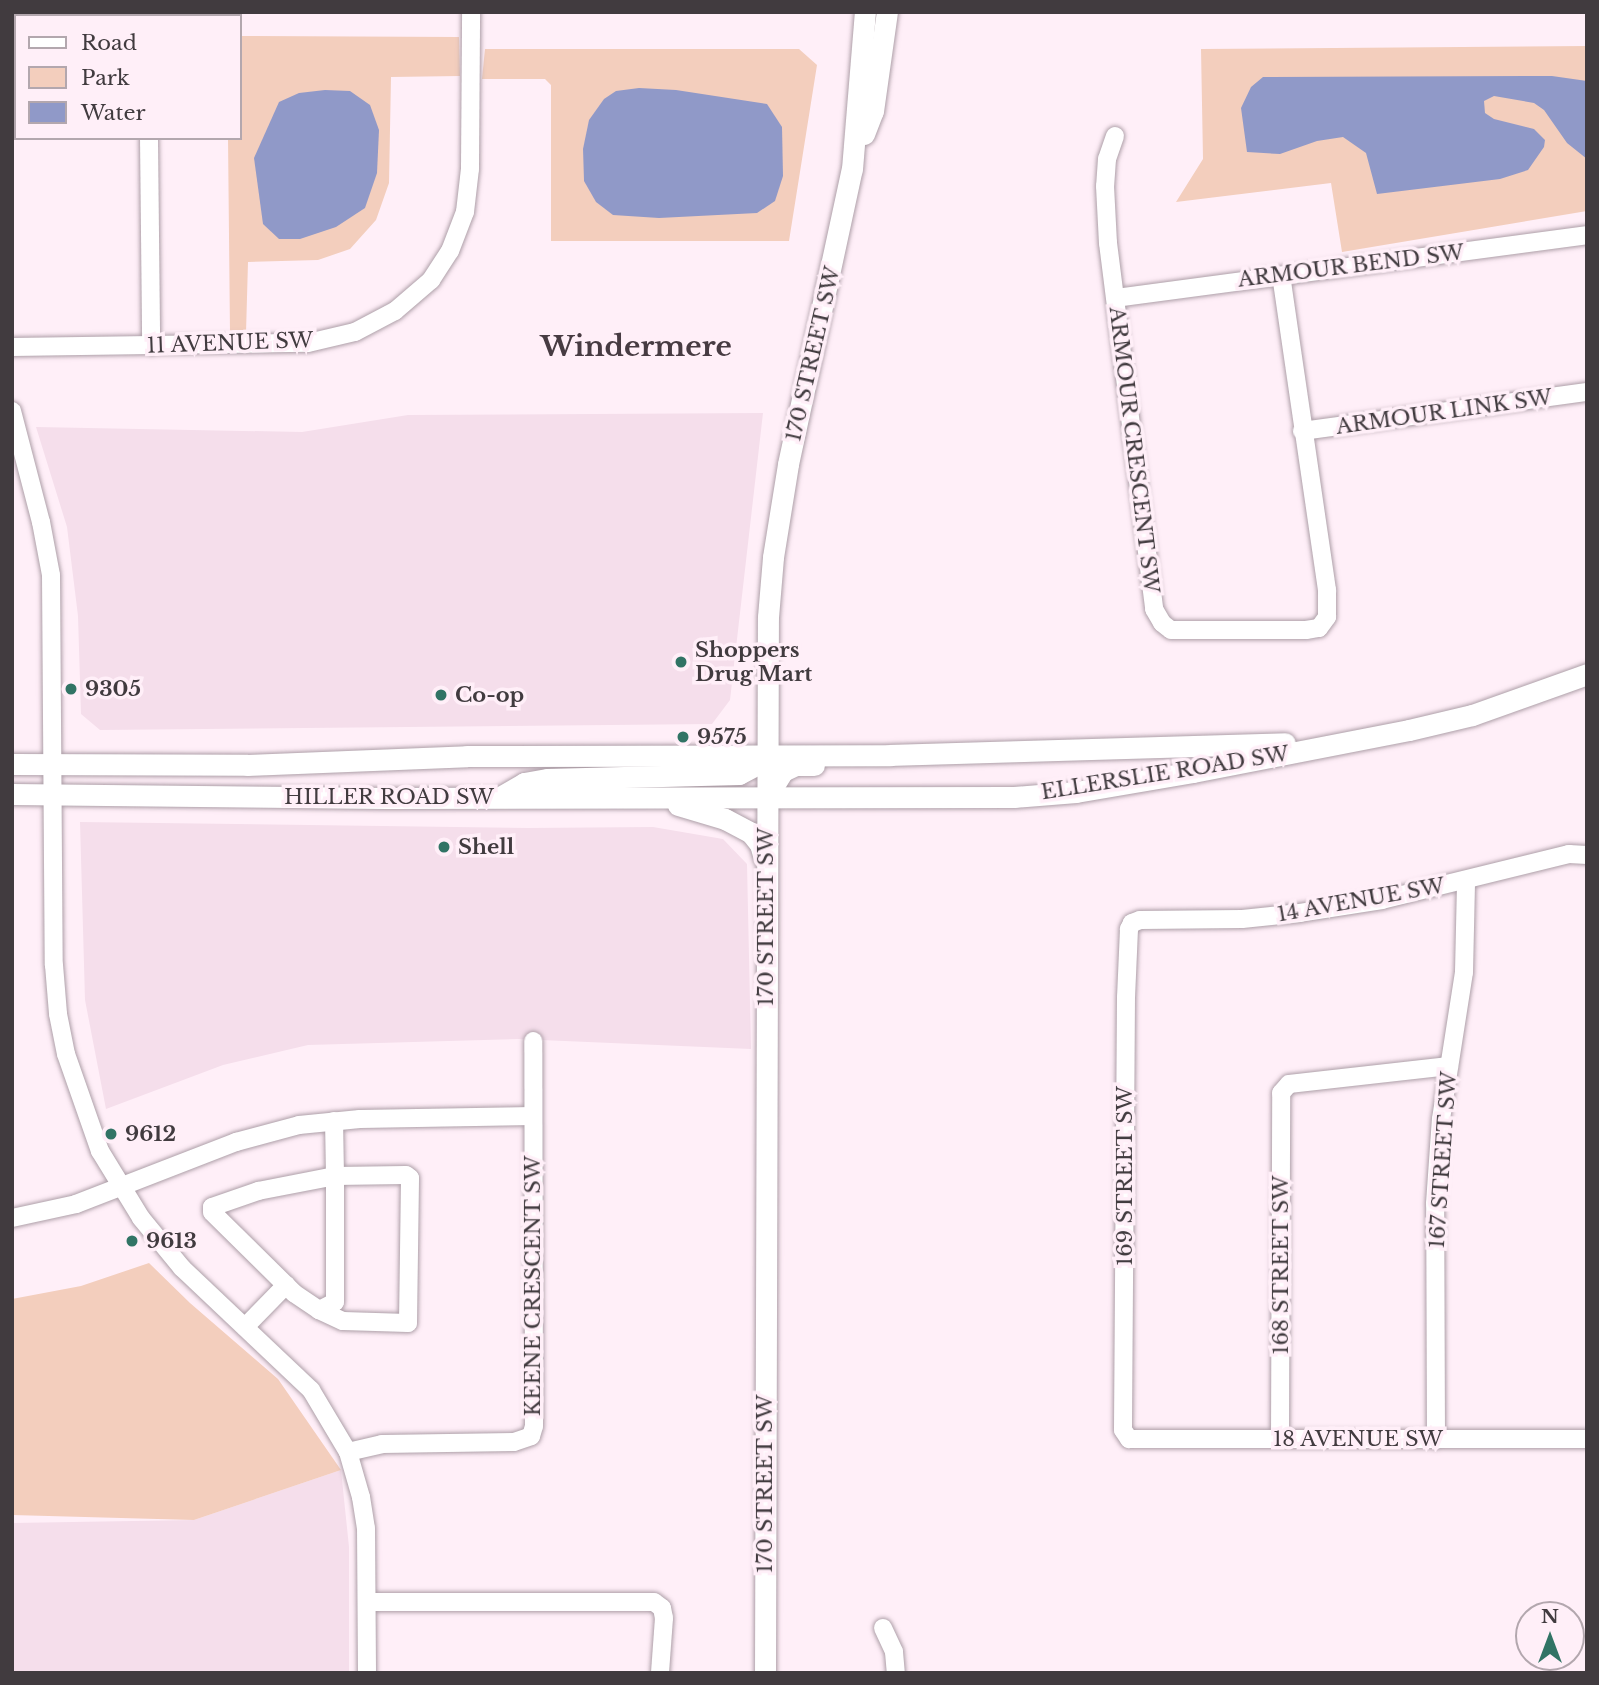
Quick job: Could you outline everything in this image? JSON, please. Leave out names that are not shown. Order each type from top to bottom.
[{"type":"main road","name":"170 STREET SW","points":[[765,1673],[765,868],[768,617],[779,519],[852,169],[865,12]]},
{"type":"main road","name":"170 STREET SW","points":[[852,169],[873,111],[887,12]]},
{"type":"main road","name":"ELLERSLIE ROAD SW","points":[[766,798],[1013,797],[1076,792],[1472,715],[1587,674]]},
{"type":"main road","name":"ELLERSLIE ROAD SW","points":[[766,755],[1046,751],[1354,740]]},
{"type":"main road","points":[[766,798],[783,771],[796,765],[1008,762],[1046,751]]},
{"type":"main road","name":"HILLER ROAD SW","points":[[12,764],[247,765],[467,756],[766,755]]},
{"type":"main road","points":[[498,798],[524,783],[547,779],[739,774],[760,763],[766,755]]},
{"type":"main road","name":"HILLER ROAD SW","points":[[12,794],[766,798]]},
{"type":"main road","points":[[649,797],[715,815],[751,833],[760,844],[765,868]]},
{"type":"street","name":"11 AVENUE SW","points":[[12,347],[272,346],[333,339],[379,321],[430,280],[456,237],[467,198],[471,12]]},
{"type":"street","name":"ARMOUR CRESCENT SW","points":[[1115,136],[1107,159],[1105,186],[1108,243],[1154,609],[1161,623],[1171,629],[1185,632],[1306,630],[1319,628],[1327,617],[1327,590],[1281,275]]},
{"type":"street","points":[[149,140],[151,345]]},
{"type":"street","name":"ARMOUR BEND SW","points":[[1115,298],[1587,235]]},
{"type":"street","name":"ARMOUR LINK SW","points":[[1302,431],[1587,392]]},
{"type":"street","points":[[12,411],[21,483],[51,575],[54,965],[58,1014],[82,1105],[100,1151],[120,1187],[182,1268],[311,1390],[348,1452],[361,1497],[366,1528],[367,1673]]},
{"type":"street","name":"14 AVENUE SW","points":[[1132,923],[1140,920],[1242,919],[1300,913],[1382,900],[1569,854],[1587,855]]},
{"type":"street","name":"167 STREET SW","points":[[1436,1440],[1435,1204],[1449,1066],[1464,972],[1466,881]]},
{"type":"street","name":"169 STREET SW","points":[[1126,1434],[1126,997],[1129,929],[1132,923]]},
{"type":"street","name":"KEENE CRESCENT SW","points":[[348,1452],[382,1444],[514,1443],[531,1436],[534,1426],[533,1041]]},
{"type":"street","name":"168 STREET SW","points":[[1280,1438],[1281,1093],[1289,1084],[1449,1066]]},
{"type":"street","points":[[12,1218],[76,1204],[258,1134],[334,1121],[533,1116]]},
{"type":"street","points":[[319,1310],[335,1302],[334,1121]]},
{"type":"street","points":[[406,1175],[410,1178],[408,1323],[343,1321],[319,1310],[286,1285],[212,1212],[212,1207],[258,1191],[335,1176],[406,1175]]},
{"type":"street","points":[[245,1327],[286,1285]]},
{"type":"street","name":"18 AVENUE SW","points":[[1126,1434],[1436,1440],[1587,1439]]},
{"type":"street","points":[[367,1602],[654,1602],[662,1608],[664,1618],[660,1673]]},
{"type":"street","points":[[883,1628],[894,1652],[895,1673]]},
{"type":"shaded area","points":[[763,413],[730,700],[712,724],[100,730],[81,714],[78,616],[67,527],[36,427],[302,432],[408,415]]},
{"type":"shaded area","points":[[80,822],[653,827],[723,839],[747,864],[751,1049],[518,1039],[308,1045],[223,1065],[106,1109],[85,1000]]},
{"type":"shaded area","points":[[341,1470],[349,1547],[349,1673],[13,1673],[12,1523],[194,1520]]},
{"type":"green space","points":[[242,36],[459,37],[460,76],[391,77],[389,183],[376,220],[350,249],[318,260],[248,262],[246,333],[230,334],[228,140],[242,140]]},
{"type":"green space","points":[[1587,46],[1587,211],[1342,252],[1331,183],[1176,202],[1203,159],[1201,49]]},
{"type":"green space","points":[[485,49],[799,49],[817,65],[789,241],[551,241],[551,85],[545,79],[482,79]]},
{"type":"green space","points":[[149,1263],[190,1303],[278,1379],[341,1470],[194,1520],[12,1515],[12,1299],[81,1286]]},
{"type":"water","points":[[1552,76],[1587,81],[1587,159],[1567,143],[1544,110],[1534,103],[1494,96],[1484,101],[1485,113],[1494,119],[1534,129],[1545,140],[1544,147],[1528,170],[1500,179],[1377,194],[1366,153],[1343,137],[1317,141],[1280,154],[1247,152],[1241,108],[1251,87],[1263,77]]},
{"type":"water","points":[[639,88],[676,90],[767,104],[782,127],[783,176],[775,201],[757,213],[659,218],[613,215],[596,202],[584,181],[583,149],[589,120],[604,99],[616,91]]},
{"type":"water","points":[[350,91],[370,105],[379,130],[377,173],[365,208],[336,227],[300,239],[279,239],[263,224],[254,158],[279,102],[299,93]]},
{"type":"place","name":"Shoppers Drug Mart","points":[[681,662]]},
{"type":"place","name":"9305","points":[[71,689]]},
{"type":"place","name":"Co-op","points":[[441,695]]},
{"type":"place","name":"9575","points":[[683,737]]},
{"type":"place","name":"Shell","points":[[444,847]]},
{"type":"place","name":"9612","points":[[111,1134]]},
{"type":"place","name":"9613","points":[[132,1241]]},
{"type":"district","name":"Windermere","points":[[636,347]]}]
